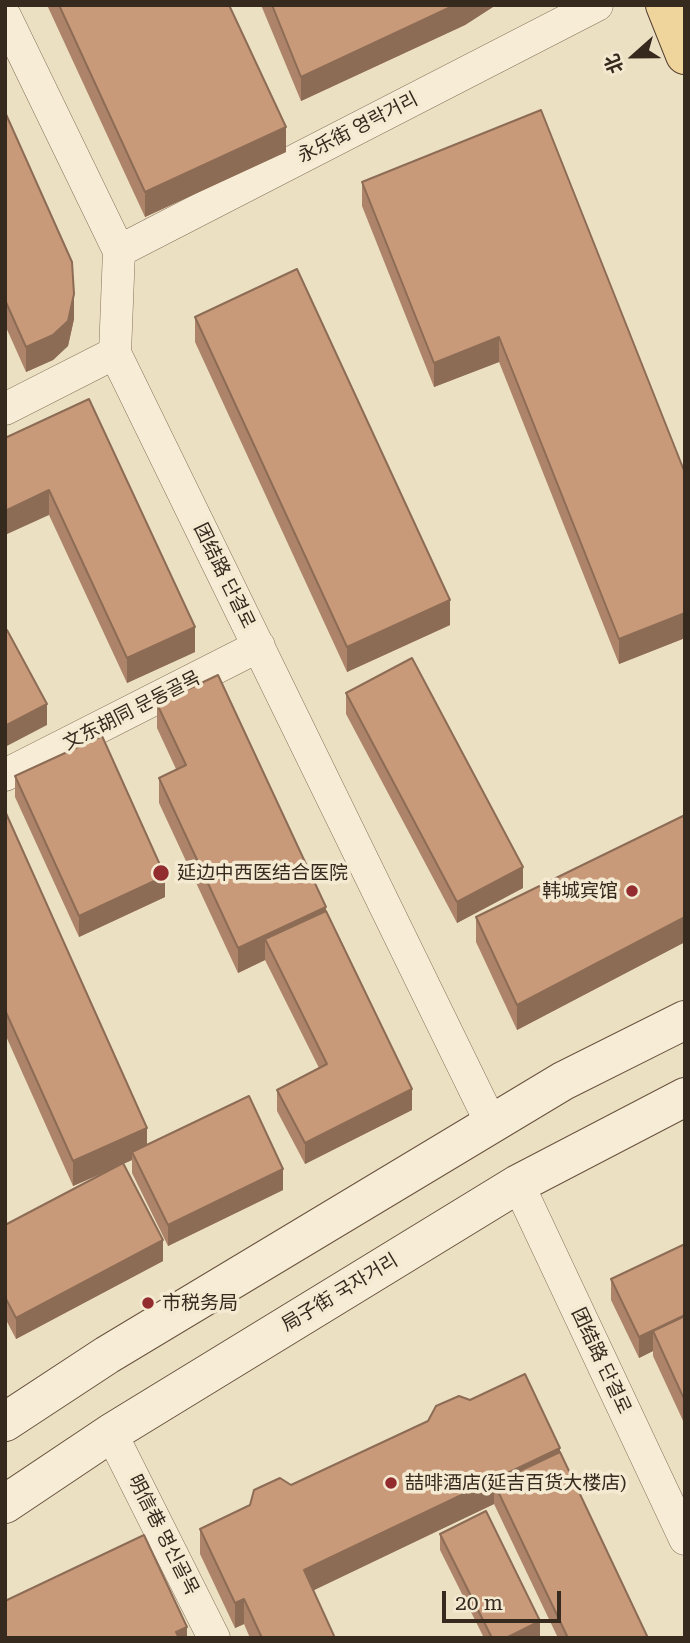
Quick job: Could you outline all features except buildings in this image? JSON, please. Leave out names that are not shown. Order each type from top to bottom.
[{"type":"main road","points":[[665,5],[685,55]]},
{"type":"main road","points":[[5,1422],[107,1355],[563,1081],[685,1020]]},
{"type":"main road","name":"局子街 국자거리","points":[[5,1504],[111,1433],[518,1184],[685,1097]]},
{"type":"street","name":"永乐街 영락거리","points":[[119,251],[597,5]]},
{"type":"street","name":"团结路 단결로","points":[[5,16],[119,251],[115,353],[492,1125]]},
{"type":"street","points":[[5,410],[115,353]]},
{"type":"street","name":"文东胡同 문동골목","points":[[5,775],[259,646]]},
{"type":"street","name":"团结路 단결로","points":[[518,1184],[685,1539]]},
{"type":"street","name":"明信巷 명신골목","points":[[111,1433],[214,1638]]},
{"type":"place","name":"延边中西医结合医院","points":[[161,873]]},
{"type":"place","name":"韩城宾馆","points":[[632,891]]},
{"type":"place","name":"市税务局","points":[[148,1303]]},
{"type":"place","name":"喆啡酒店(延吉百货大楼店)","points":[[391,1483]]}]
